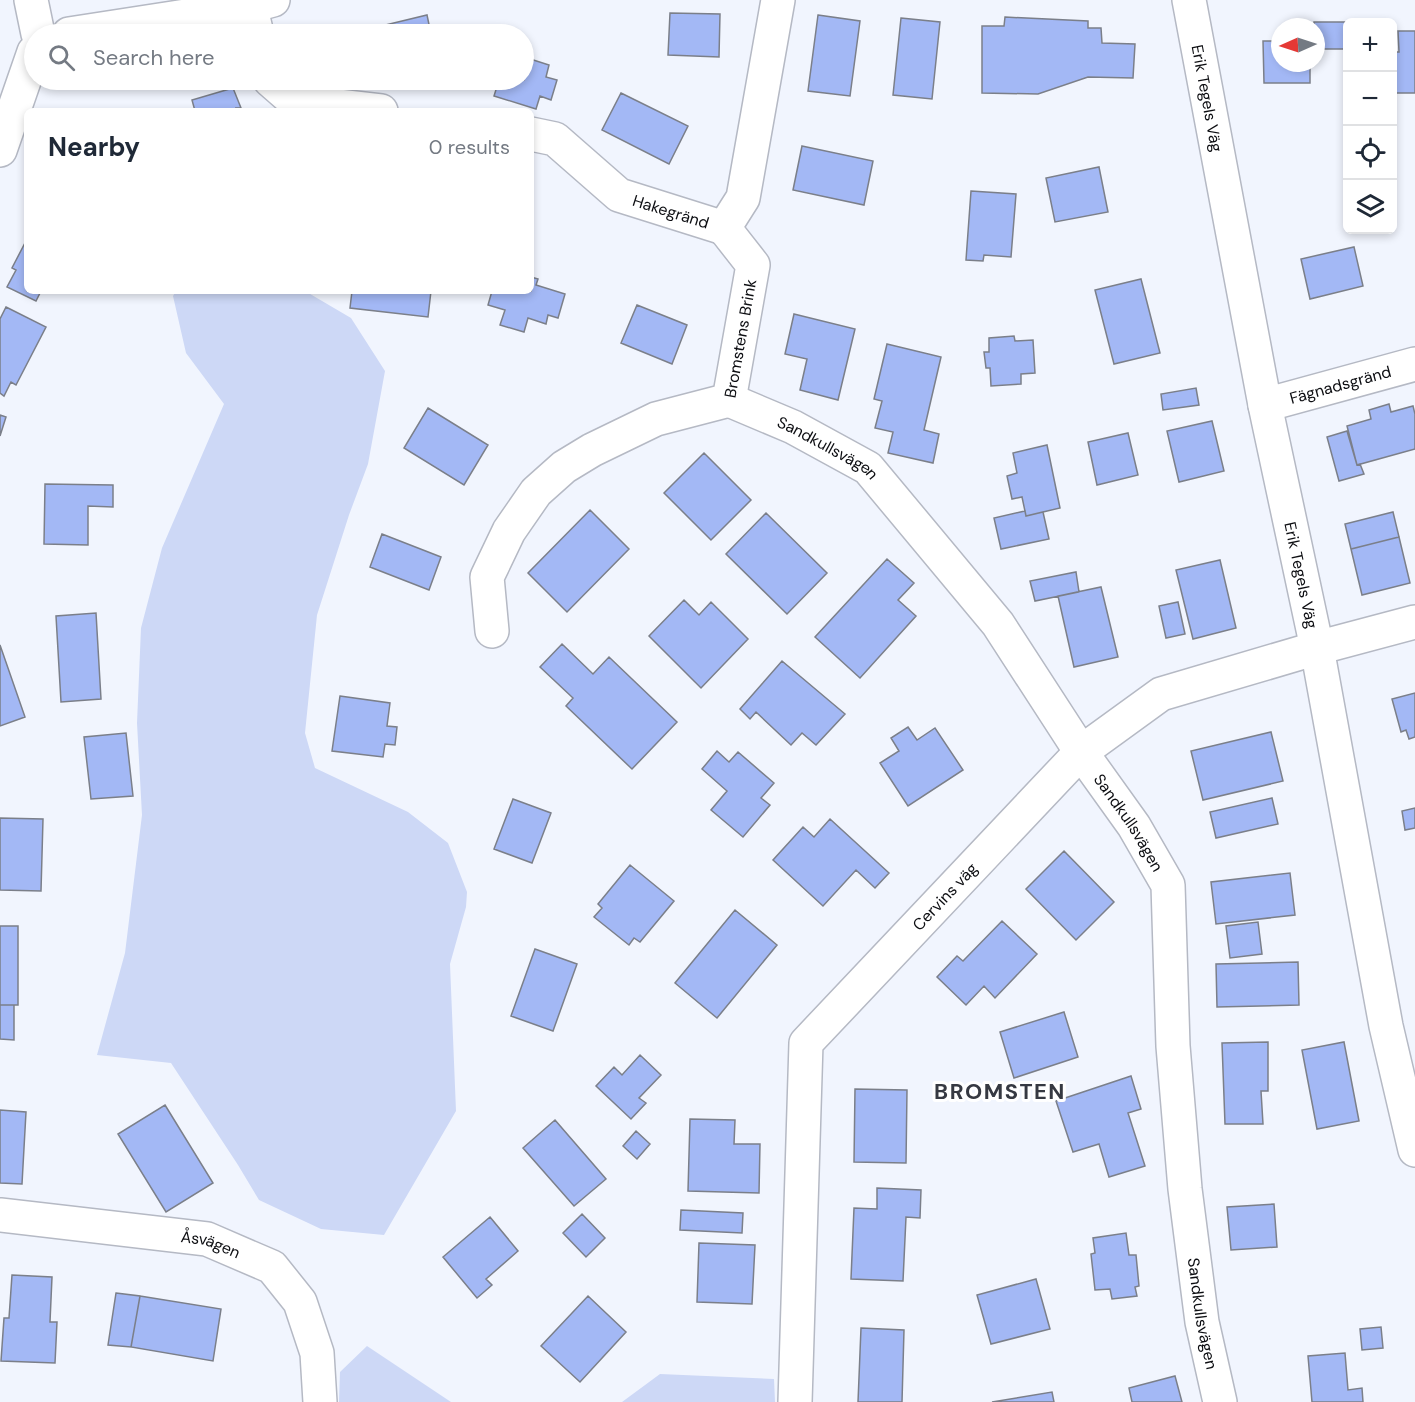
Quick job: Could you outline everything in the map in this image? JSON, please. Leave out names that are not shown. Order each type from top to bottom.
[{"type":"street","points":[[31,0],[36,24]]},
{"type":"street","points":[[724,228],[743,198],[778,0]]},
{"type":"street","name":"Erik Tegels Väg","points":[[1189,0],[1265,405],[1401,1026],[1415,1150]]},
{"type":"street","points":[[148,24],[258,10]]},
{"type":"street","points":[[0,150],[24,81]]},
{"type":"street","points":[[281,90],[294,101],[355,108]]},
{"type":"street","name":"Hakegränd","points":[[534,135],[555,140],[619,195],[724,228]]},
{"type":"street","name":"Bromstens Brink","points":[[492,631],[487,578],[509,531],[536,492],[564,467],[582,456],[656,419],[729,400],[753,265],[724,228]]},
{"type":"street","name":"Fägnadsgränd","points":[[1265,405],[1415,364]]},
{"type":"street","name":"Sandkullsvägen","points":[[729,400],[793,428],[868,468],[998,624],[1081,752],[1134,826],[1168,885],[1173,1046],[1185,1188],[1202,1322],[1220,1402]]},
{"type":"street","name":"Cervins väg","points":[[795,1402],[806,1043],[1081,752],[1161,694],[1415,622]]},
{"type":"street","name":"Åsvägen","points":[[0,1215],[207,1239],[272,1267],[300,1302],[317,1353],[320,1402]]},
{"type":"shaded area","points":[[174,294],[310,294],[351,318],[385,371],[368,464],[317,615],[305,733],[315,768],[408,812],[448,843],[467,892],[466,907],[450,964],[456,1111],[384,1235],[321,1229],[259,1200],[171,1063],[97,1055],[125,953],[142,815],[137,723],[141,628],[162,548],[224,404],[186,353]]},
{"type":"shaded area","points":[[367,1346],[451,1402],[339,1402],[340,1372]]},
{"type":"shaded area","points":[[660,1374],[774,1379],[775,1402],[622,1402]]},
{"type":"building","points":[[670,13],[720,14],[719,57],[668,55]]},
{"type":"building","points":[[427,15],[429,24],[390,24]]},
{"type":"building","points":[[818,15],[860,21],[850,96],[808,91]]},
{"type":"building","points":[[1005,17],[1088,21],[1088,28],[1101,28],[1102,43],[1135,44],[1133,78],[1088,77],[1038,94],[982,93],[982,26],[1004,26]]},
{"type":"building","points":[[901,18],[940,22],[932,99],[893,95]]},
{"type":"building","points":[[1325,22],[1343,22],[1343,49],[1325,49]]},
{"type":"building","points":[[1398,31],[1415,31],[1415,93],[1397,93],[1397,52],[1399,52]]},
{"type":"building","points":[[1263,41],[1271,41],[1271,72],[1310,72],[1310,83],[1264,83]]},
{"type":"building","points":[[534,60],[549,65],[546,77],[557,80],[551,100],[540,96],[536,109],[494,96],[496,90],[534,90]]},
{"type":"building","points":[[234,90],[241,108],[194,108],[192,100]]},
{"type":"building","points":[[621,93],[688,126],[669,164],[602,130]]},
{"type":"building","points":[[802,146],[873,161],[864,205],[793,190]]},
{"type":"building","points":[[1099,167],[1108,212],[1055,222],[1046,178]]},
{"type":"building","points":[[971,191],[1016,194],[1011,257],[984,255],[983,261],[966,260]]},
{"type":"building","points":[[24,245],[24,294],[40,294],[36,301],[7,287],[16,270],[12,268]]},
{"type":"building","points":[[1354,247],[1363,286],[1310,299],[1301,259]]},
{"type":"building","points":[[534,278],[538,279],[536,285],[565,294],[558,318],[548,315],[546,324],[528,318],[524,332],[500,325],[505,310],[488,305],[491,294],[534,294]]},
{"type":"building","points":[[1141,279],[1160,353],[1114,364],[1095,290]]},
{"type":"building","points":[[352,294],[431,294],[428,317],[350,308]]},
{"type":"building","points":[[637,305],[687,325],[672,364],[621,343]]},
{"type":"building","points":[[6,307],[46,327],[16,385],[11,382],[4,396],[0,393],[0,319]]},
{"type":"building","points":[[794,314],[855,329],[838,400],[800,390],[807,359],[785,354]]},
{"type":"building","points":[[1014,336],[1015,341],[1033,340],[1035,373],[1021,374],[1021,384],[991,386],[990,368],[986,368],[984,352],[989,352],[989,338]]},
{"type":"building","points":[[887,344],[941,357],[924,430],[939,434],[933,463],[888,453],[893,432],[875,428],[882,401],[874,399]]},
{"type":"building","points":[[1196,388],[1199,405],[1163,410],[1161,394]]},
{"type":"building","points":[[1389,404],[1391,412],[1413,406],[1415,449],[1357,465],[1347,426],[1371,419],[1369,410]]},
{"type":"building","points":[[428,408],[488,445],[464,485],[404,448]]},
{"type":"building","points":[[0,415],[6,417],[0,436]]},
{"type":"building","points":[[1212,421],[1224,471],[1179,482],[1167,431]]},
{"type":"building","points":[[1347,431],[1357,465],[1360,464],[1364,474],[1339,481],[1327,437]]},
{"type":"building","points":[[1128,433],[1138,475],[1097,485],[1088,442]]},
{"type":"building","points":[[1047,445],[1060,508],[1026,516],[1022,497],[1012,499],[1007,476],[1017,473],[1013,453]]},
{"type":"building","points":[[704,453],[751,500],[711,540],[664,493]]},
{"type":"building","points":[[45,484],[113,485],[113,507],[88,506],[88,545],[44,544]]},
{"type":"building","points":[[590,510],[629,549],[567,612],[528,573]]},
{"type":"building","points":[[1025,511],[1026,516],[1043,512],[1049,539],[1001,549],[994,518]]},
{"type":"building","points":[[1393,512],[1399,537],[1351,549],[1345,524]]},
{"type":"building","points":[[766,513],[827,573],[787,614],[726,554]]},
{"type":"building","points":[[382,534],[441,557],[429,590],[370,567]]},
{"type":"building","points":[[1399,537],[1410,583],[1362,595],[1351,549]]},
{"type":"building","points":[[887,559],[914,583],[898,600],[916,616],[860,678],[815,637]]},
{"type":"building","points":[[1220,560],[1236,628],[1193,639],[1176,570]]},
{"type":"building","points":[[1076,572],[1079,592],[1035,601],[1030,581]]},
{"type":"building","points":[[1101,587],[1118,657],[1074,667],[1058,596]]},
{"type":"building","points":[[684,600],[699,615],[711,602],[748,639],[701,688],[649,636]]},
{"type":"building","points":[[1178,602],[1185,634],[1166,638],[1159,606]]},
{"type":"building","points":[[96,613],[101,699],[61,702],[56,616]]},
{"type":"building","points":[[562,644],[593,674],[609,657],[677,722],[632,769],[566,706],[573,698],[540,667]]},
{"type":"building","points":[[0,645],[25,717],[0,726]]},
{"type":"building","points":[[782,661],[845,714],[816,745],[802,733],[791,745],[756,712],[750,719],[740,709]]},
{"type":"building","points":[[1415,693],[1415,737],[1409,739],[1406,730],[1401,732],[1392,699]]},
{"type":"building","points":[[340,696],[390,703],[387,726],[397,727],[395,745],[385,744],[383,757],[332,751]]},
{"type":"building","points":[[908,727],[917,740],[935,728],[963,770],[908,806],[880,763],[899,751],[891,738]]},
{"type":"building","points":[[1271,732],[1283,781],[1203,800],[1191,751]]},
{"type":"building","points":[[126,733],[133,796],[91,799],[84,737]]},
{"type":"building","points":[[717,751],[729,762],[738,752],[774,783],[761,798],[770,805],[743,837],[711,810],[727,791],[702,769]]},
{"type":"building","points":[[1272,798],[1278,824],[1216,838],[1210,812]]},
{"type":"building","points":[[513,799],[551,813],[532,863],[494,849]]},
{"type":"building","points":[[1415,808],[1415,828],[1405,830],[1402,811]]},
{"type":"building","points":[[0,818],[43,819],[41,891],[0,890]]},
{"type":"building","points":[[830,819],[889,873],[875,888],[856,870],[823,906],[773,860],[803,827],[814,837]]},
{"type":"building","points":[[1064,851],[1114,902],[1076,940],[1026,889]]},
{"type":"building","points":[[630,865],[674,901],[640,942],[634,938],[629,945],[594,917],[602,908],[598,904]]},
{"type":"building","points":[[1290,873],[1295,915],[1216,924],[1211,882]]},
{"type":"building","points":[[735,910],[777,945],[717,1018],[675,983]]},
{"type":"building","points":[[1002,921],[1037,954],[995,998],[984,986],[966,1005],[937,977],[957,956],[963,961]]},
{"type":"building","points":[[1258,922],[1262,954],[1230,958],[1226,926]]},
{"type":"building","points":[[0,926],[18,926],[18,1005],[0,1005]]},
{"type":"building","points":[[535,949],[577,964],[553,1031],[511,1016]]},
{"type":"building","points":[[1298,962],[1299,1005],[1217,1007],[1216,964]]},
{"type":"building","points":[[0,1005],[14,1005],[14,1040],[0,1039]]},
{"type":"building","points":[[1064,1012],[1078,1057],[1014,1078],[1000,1032]]},
{"type":"building","points":[[1268,1042],[1268,1091],[1261,1091],[1263,1124],[1225,1124],[1222,1043]]},
{"type":"building","points":[[1344,1042],[1359,1121],[1317,1129],[1302,1050]]},
{"type":"building","points":[[640,1055],[661,1075],[639,1098],[646,1103],[631,1119],[596,1086],[614,1067],[622,1075]]},
{"type":"building","points":[[1131,1076],[1141,1109],[1128,1113],[1145,1166],[1109,1177],[1099,1144],[1073,1152],[1056,1101]]},
{"type":"building","points":[[855,1089],[907,1090],[906,1163],[854,1162]]},
{"type":"building","points":[[165,1105],[213,1183],[166,1212],[118,1134]]},
{"type":"building","points":[[0,1110],[26,1112],[22,1184],[0,1183]]},
{"type":"building","points":[[690,1119],[735,1120],[734,1144],[760,1144],[759,1193],[688,1191]]},
{"type":"building","points":[[555,1120],[606,1179],[574,1206],[523,1148]]},
{"type":"building","points":[[636,1131],[650,1144],[637,1159],[623,1146]]},
{"type":"building","points":[[877,1188],[921,1190],[920,1218],[906,1217],[903,1281],[851,1279],[854,1208],[877,1209]]},
{"type":"building","points":[[1274,1204],[1277,1247],[1231,1250],[1227,1207]]},
{"type":"building","points":[[681,1210],[743,1213],[742,1233],[680,1230]]},
{"type":"building","points":[[582,1214],[605,1238],[586,1257],[563,1233]]},
{"type":"building","points":[[490,1217],[518,1251],[486,1279],[492,1285],[477,1298],[443,1257]]},
{"type":"building","points":[[1126,1233],[1129,1255],[1136,1255],[1139,1286],[1135,1287],[1137,1296],[1112,1299],[1110,1289],[1095,1290],[1091,1254],[1095,1253],[1093,1238]]},
{"type":"building","points":[[699,1243],[755,1245],[752,1304],[697,1302]]},
{"type":"building","points":[[12,1275],[52,1277],[50,1322],[57,1322],[55,1363],[1,1361],[4,1318],[9,1318]]},
{"type":"building","points":[[1036,1279],[1050,1329],[991,1344],[977,1295]]},
{"type":"building","points":[[116,1293],[140,1296],[131,1347],[108,1345]]},
{"type":"building","points":[[140,1296],[221,1309],[213,1361],[131,1347]]},
{"type":"building","points":[[588,1296],[626,1332],[580,1382],[541,1346]]},
{"type":"building","points":[[1381,1327],[1383,1348],[1362,1350],[1360,1329]]},
{"type":"building","points":[[861,1328],[904,1330],[902,1402],[858,1402]]},
{"type":"building","points":[[1345,1353],[1348,1390],[1362,1388],[1363,1402],[1312,1402],[1308,1356]]},
{"type":"building","points":[[1175,1376],[1182,1402],[1132,1402],[1129,1388]]},
{"type":"building","points":[[1052,1392],[1054,1402],[992,1402]]},
{"type":"district","name":"BROMSTEN","points":[[1000,1091]]}]
